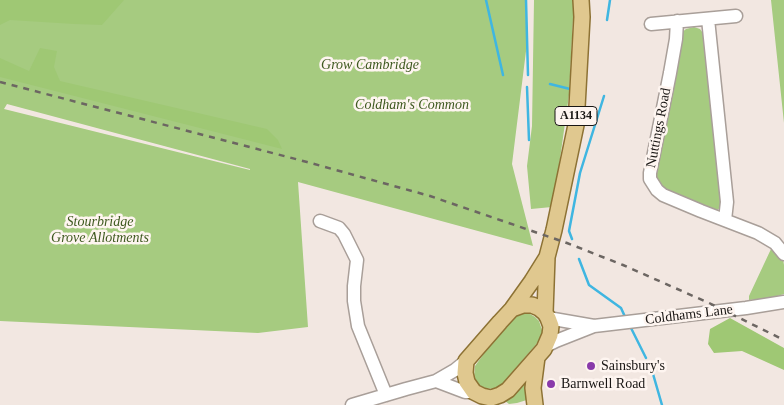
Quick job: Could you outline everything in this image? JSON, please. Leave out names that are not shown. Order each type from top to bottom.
[{"type":"main road","name":"A1134","points":[[535,405],[533,388],[541,352],[550,336],[551,326],[547,315],[547,257],[576,125],[582,0]]},
{"type":"main road","name":"A1134","points":[[466,361],[512,309],[547,257]]},
{"type":"main road","points":[[512,309],[523,305],[532,305],[547,315]]},
{"type":"main road","points":[[466,361],[465,373],[467,382],[474,392],[496,402],[500,395],[508,390],[541,352]]},
{"type":"street","points":[[651,24],[736,16]]},
{"type":"street","points":[[708,19],[727,202],[725,220]]},
{"type":"street","name":"Nuttings Road","points":[[677,21],[676,39],[650,179],[657,190],[663,195],[758,233],[775,243],[784,254]]},
{"type":"street","points":[[320,221],[340,228],[357,260],[354,301],[358,326],[386,395]]},
{"type":"street","name":"Coldhams Lane","points":[[541,352],[556,341],[594,326],[784,302]]},
{"type":"street","name":"Coldhams Lane","points":[[547,315],[594,326]]},
{"type":"street","points":[[352,405],[368,403],[386,395],[436,382],[466,361]]},
{"type":"street","points":[[436,382],[465,392],[474,392]]},
{"type":"green space","name":"Coldham's Common","points":[[0,0],[525,0],[527,43],[512,164],[533,246],[298,182],[308,327],[258,333],[0,321]],"holes":[[[7,104],[250,170],[4,109]]]},
{"type":"green space","points":[[0,0],[124,0],[102,25],[10,20],[0,25]]},
{"type":"green space","points":[[534,0],[574,0],[569,95],[552,207],[531,209],[527,166],[532,126]]},
{"type":"green space","points":[[771,0],[784,0],[784,123]]},
{"type":"green space","points":[[694,27],[700,29],[705,36],[721,207],[716,211],[662,190],[653,174],[680,34],[686,29]]},
{"type":"green space","points":[[40,48],[57,51],[54,67],[60,81],[267,129],[278,140],[282,149],[0,77],[0,58],[29,71]]},
{"type":"green space","points":[[774,248],[783,259],[784,294],[771,298],[749,300],[749,296],[771,249]]},
{"type":"green space","points":[[530,314],[539,321],[542,335],[539,341],[502,384],[494,389],[479,385],[474,377],[475,366],[513,319],[518,315]]},
{"type":"green space","points":[[730,318],[784,348],[784,370],[742,351],[714,353],[708,344],[710,329]]},
{"type":"green space","points":[[527,376],[530,399],[509,404],[505,401],[504,399]]},
{"type":"waterway","points":[[486,0],[503,75]]},
{"type":"waterway","points":[[526,0],[528,75]]},
{"type":"waterway","points":[[607,20],[610,0]]},
{"type":"waterway","points":[[550,84],[570,89]]},
{"type":"waterway","points":[[527,87],[529,140]]},
{"type":"waterway","points":[[572,239],[569,231],[580,173],[604,96]]},
{"type":"waterway","points":[[579,259],[589,285],[621,308],[626,319]]},
{"type":"waterway","points":[[630,326],[646,358]]},
{"type":"waterway","points":[[651,367],[662,405]]},
{"type":"railway","points":[[0,82],[430,196],[567,243],[623,265],[709,303],[784,340]]},
{"type":"place","name":"Sainsbury's","points":[[591,366]]},
{"type":"place","name":"Barnwell Road","points":[[551,384]]},
{"type":"park label","name":"Grow Cambridge","points":[[370,65]]},
{"type":"park label","name":"Stourbridge Grove Allotments","points":[[100,230]]}]
